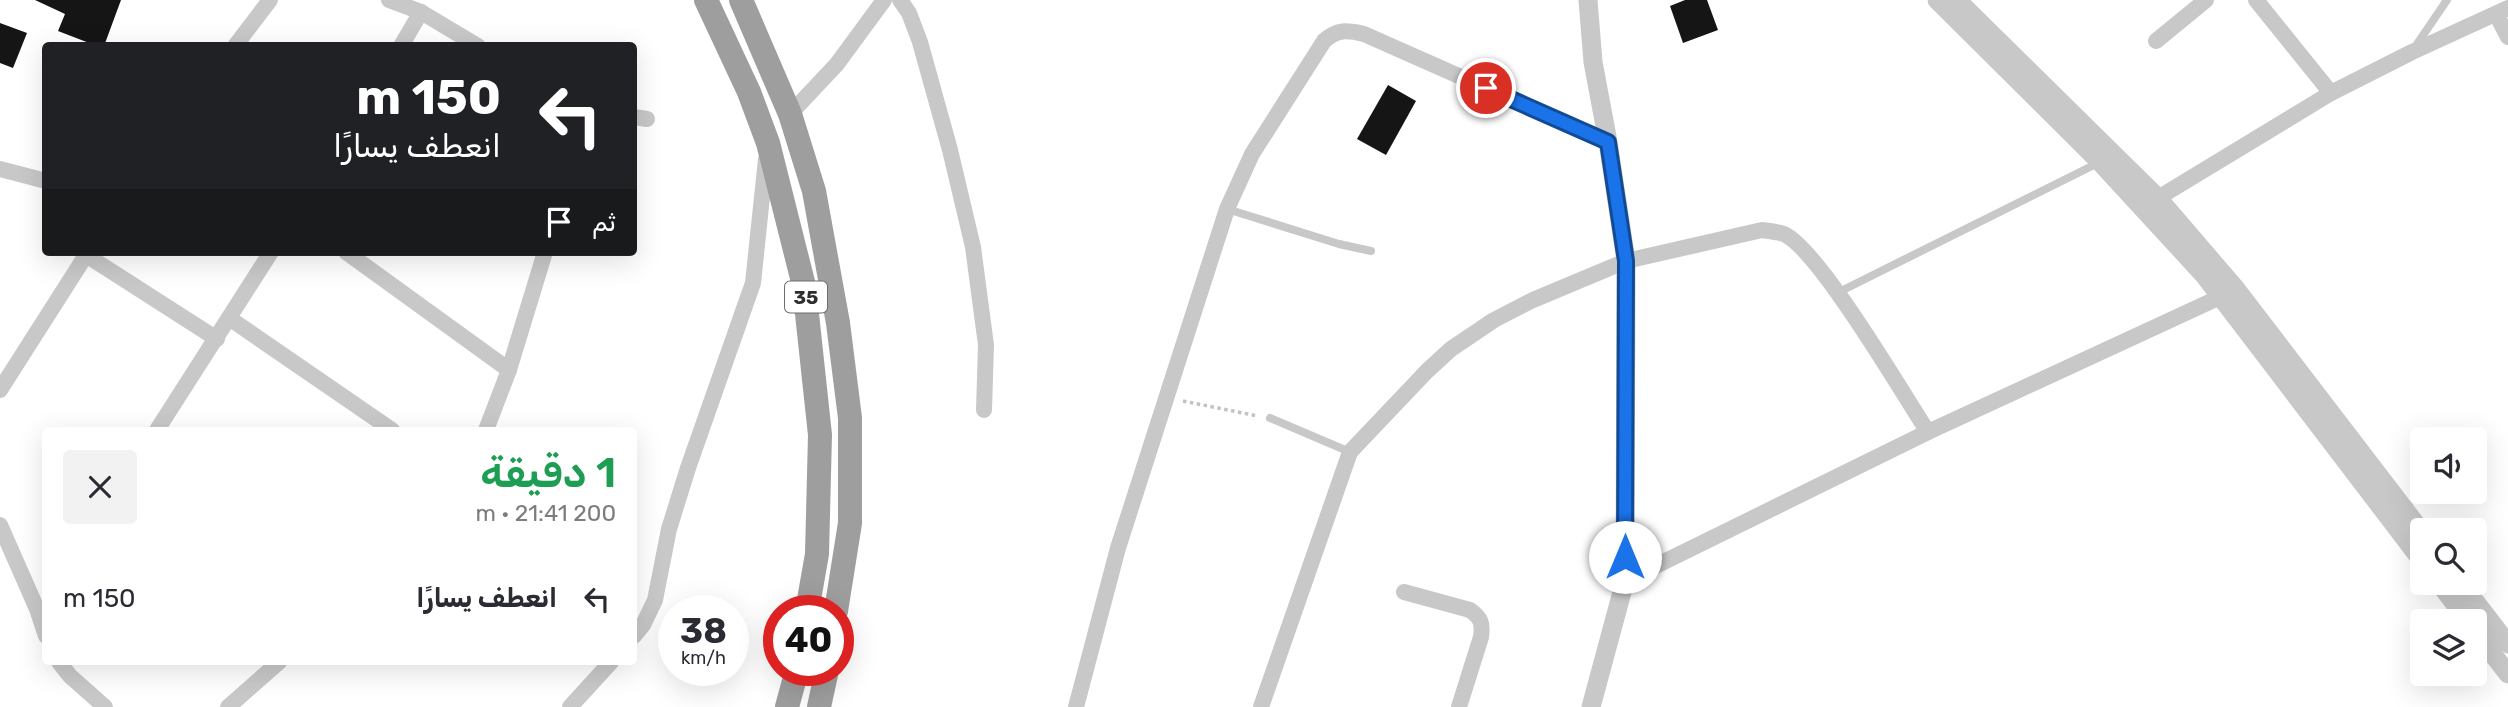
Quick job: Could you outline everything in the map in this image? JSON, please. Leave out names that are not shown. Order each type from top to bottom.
[{"type":"highway","name":"35","points":[[706,0],[749,92],[768,143],[804,286],[819,422],[817,554],[810,595]]},
{"type":"highway","name":"35","points":[[741,0],[790,114],[814,191],[838,323],[850,418],[850,523],[839,595]]},
{"type":"highway","points":[[787,707],[793,686]]},
{"type":"highway","points":[[819,707],[824,686]]},
{"type":"street","points":[[238,42],[270,0]]},
{"type":"street","points":[[389,0],[421,12],[471,42]]},
{"type":"street","points":[[790,114],[837,64],[884,0]]},
{"type":"street","points":[[900,0],[909,13],[920,42],[973,247],[986,345],[984,410]]},
{"type":"street","points":[[1588,0],[1593,62],[1626,261],[1625,581],[1591,707]]},
{"type":"street","points":[[1937,0],[2100,162],[2150,202]]},
{"type":"street","points":[[1957,0],[2150,202],[2229,293],[2411,518]]},
{"type":"street","points":[[2156,41],[2206,0]]},
{"type":"street","points":[[2256,0],[2332,93]]},
{"type":"street","points":[[2150,202],[2332,93],[2412,52],[2502,11],[2508,37]]},
{"type":"street","points":[[403,42],[421,12]]},
{"type":"street","points":[[1076,707],[1118,548],[1227,209],[1252,153],[1324,41],[1343,30],[1364,34],[1608,142]]},
{"type":"street","points":[[637,632],[655,600],[669,529],[753,283],[768,143]]},
{"type":"street","points":[[0,169],[42,180]]},
{"type":"street","points":[[1261,707],[1350,453],[1451,349],[1493,320],[1626,261],[1762,230],[1785,234],[1817,266],[1837,293],[1928,432]]},
{"type":"street","points":[[0,390],[86,256]]},
{"type":"street","points":[[90,256],[217,339]]},
{"type":"street","points":[[158,427],[268,256]]},
{"type":"street","points":[[352,256],[509,370]]},
{"type":"street","points":[[487,427],[509,370],[544,256]]},
{"type":"street","points":[[1625,581],[1928,432],[2229,293]]},
{"type":"street","points":[[2229,293],[2410,544]]},
{"type":"street","points":[[229,318],[388,427]]},
{"type":"street","points":[[2,531],[41,603]]},
{"type":"street","points":[[1404,593],[1470,610],[1479,616],[1483,626],[1481,637],[1459,707]]},
{"type":"street","points":[[2448,595],[2459,609]]},
{"type":"street","points":[[2470,595],[2508,644]]},
{"type":"street","points":[[2487,647],[2508,674]]},
{"type":"street","points":[[61,665],[105,707]]},
{"type":"street","points":[[228,707],[276,665]]},
{"type":"street","points":[[570,707],[608,665]]},
{"type":"lane","points":[[2412,52],[2447,0]]},
{"type":"lane","points":[[1837,293],[2100,162]]},
{"type":"lane","points":[[1227,209],[1339,244],[1371,251]]},
{"type":"lane","points":[[1270,418],[1350,453]]},
{"type":"path","points":[[1167,398],[1270,418]]},
{"type":"building","points":[[35,0],[121,0],[105,42],[87,42],[58,31],[65,14]]},
{"type":"building","points":[[1685,0],[1707,0],[1718,30],[1683,43],[1670,6]]},
{"type":"building","points":[[0,23],[27,33],[13,68],[0,63]]},
{"type":"building","points":[[1388,85],[1416,101],[1386,155],[1357,139]]},
{"type":"route","points":[[1486,88],[1608,142],[1626,261],[1625,557]]}]
